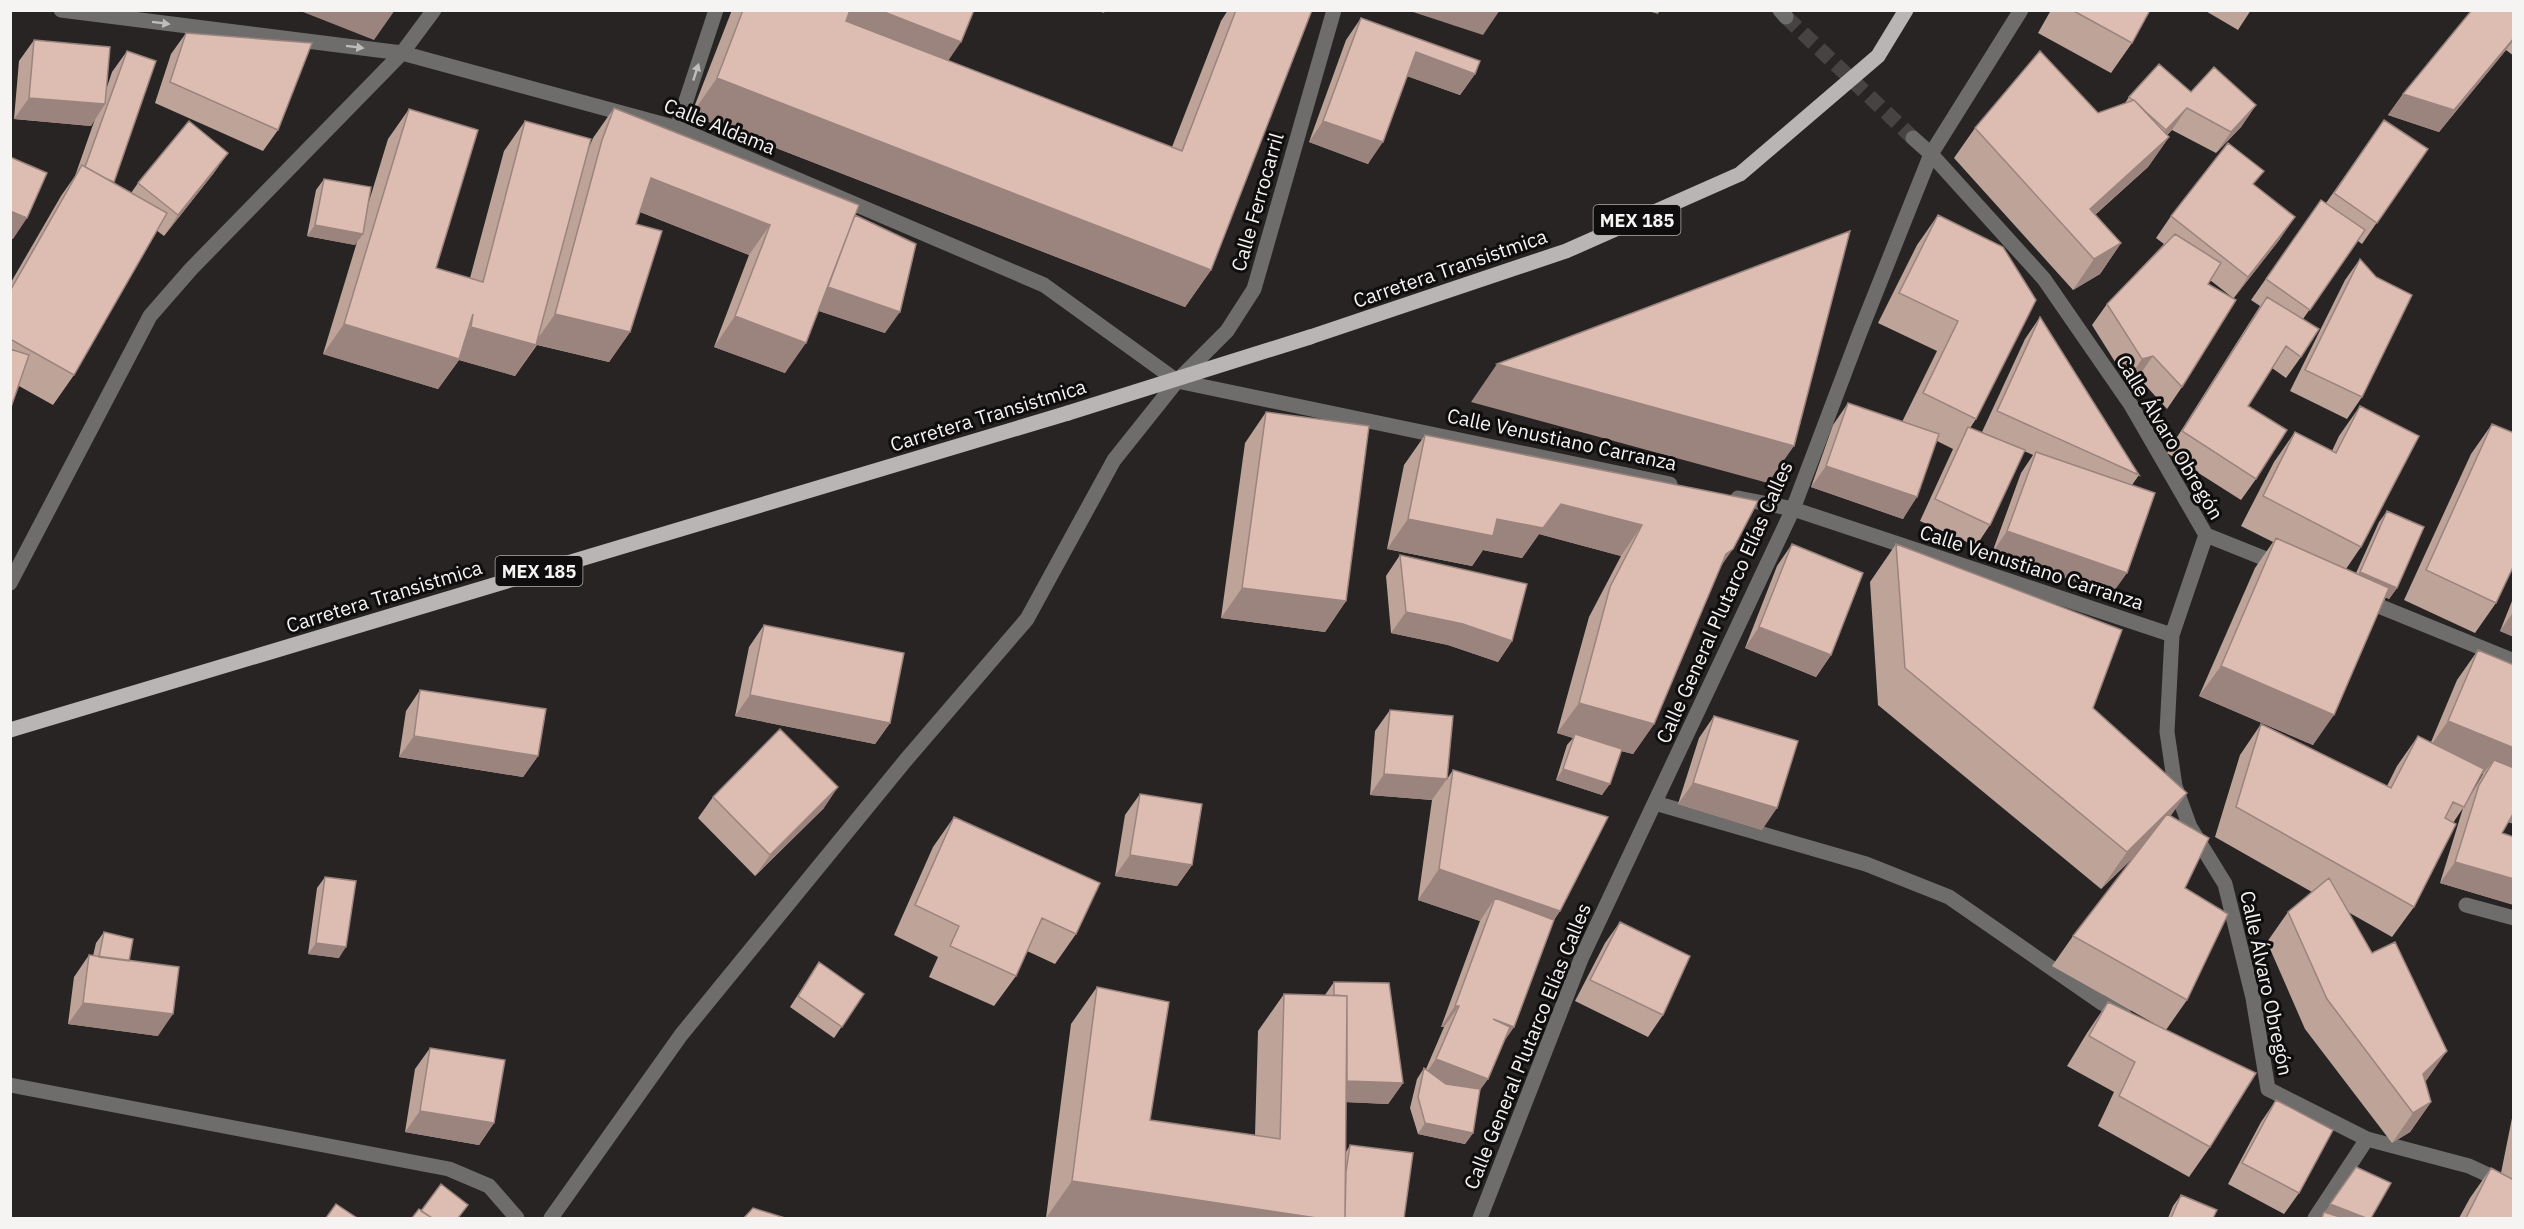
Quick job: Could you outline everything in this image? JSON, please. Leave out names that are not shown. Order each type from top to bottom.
[{"type":"main road","name":"Carretera Transistmica","points":[[10,730],[1068,413],[1310,337],[1566,251],[1740,174],[1878,56],[1906,10]]},
{"type":"street","name":"Calle Aldama","points":[[61,10],[402,53],[677,128],[1044,285],[1177,381]]},
{"type":"street","points":[[10,583],[150,316],[191,269],[402,53],[434,10]]},
{"type":"street","points":[[677,128],[716,10]]},
{"type":"street","name":"Calle Ferrocarril","points":[[551,1218],[681,1035],[905,761],[1027,619],[1114,459],[1177,381],[1227,331],[1254,289],[1334,10]]},
{"type":"street","name":"Calle General Plutarco Elías Calles","points":[[1480,1218],[1581,959],[1793,509],[1931,154],[2021,10]]},
{"type":"street","name":"Calle Álvaro Obregón","points":[[1913,138],[1931,154],[2044,279],[2131,405],[2206,535],[2172,635],[2167,732],[2175,786],[2190,827],[2225,884],[2253,999],[2268,1089],[2367,1139],[2469,1166],[2514,1187]]},
{"type":"street","name":"Calle Venustiano Carranza","points":[[1177,381],[1689,487]]},
{"type":"street","name":"Calle Venustiano Carranza","points":[[1724,495],[1793,509],[2172,635]]},
{"type":"street","points":[[2206,535],[2294,571]]},
{"type":"street","points":[[2349,593],[2514,661]]},
{"type":"street","points":[[1655,803],[1866,864],[1949,897],[2102,1003],[2133,1019]]},
{"type":"street","points":[[2466,905],[2514,918]]},
{"type":"street","points":[[2247,1078],[2268,1089]]},
{"type":"street","points":[[10,1085],[449,1169],[489,1186],[517,1218]]},
{"type":"street","points":[[2315,1218],[2367,1139]]},
{"type":"building","points":[[743,10],[850,10],[846,21],[1182,151],[1236,10],[1312,10],[1211,270],[717,78]]},
{"type":"building","points":[[879,10],[974,10],[961,42]]},
{"type":"building","points":[[2072,10],[2150,10],[2132,43]]},
{"type":"building","points":[[2472,10],[2514,10],[2514,38],[2454,110],[2403,94]]},
{"type":"building","points":[[1361,18],[1480,61],[1475,74],[1416,52],[1383,142],[1323,121]]},
{"type":"building","points":[[186,33],[312,43],[278,130],[170,82]]},
{"type":"building","points":[[34,40],[110,47],[105,104],[29,98]]},
{"type":"building","points":[[127,51],[156,61],[114,182],[85,167]]},
{"type":"building","points":[[2040,51],[2098,113],[2134,100],[2169,137],[2090,209],[2121,243],[2094,259],[1975,128]]},
{"type":"building","points":[[2159,64],[2191,92],[2214,67],[2256,105],[2231,132],[2187,108],[2166,130],[2129,97]]},
{"type":"building","points":[[614,108],[859,205],[806,343],[735,316],[770,225],[651,178],[636,224],[662,231],[630,332],[555,314],[602,140]]},
{"type":"building","points":[[409,109],[478,130],[436,268],[483,282],[525,121],[591,139],[536,345],[471,327],[473,314],[459,359],[344,324]]},
{"type":"building","points":[[2384,120],[2428,149],[2377,223],[2334,193]]},
{"type":"building","points":[[189,121],[228,153],[178,215],[138,183]]},
{"type":"building","points":[[2228,143],[2264,171],[2253,184],[2295,217],[2248,277],[2171,216]]},
{"type":"building","points":[[10,157],[47,173],[27,218],[10,211]]},
{"type":"building","points":[[82,165],[167,213],[74,375],[10,339],[10,291]]},
{"type":"building","points":[[324,179],[371,187],[363,234],[315,225]]},
{"type":"building","points":[[2321,200],[2365,230],[2310,310],[2266,279]]},
{"type":"building","points":[[855,215],[916,244],[900,312],[828,287]]},
{"type":"building","points":[[1938,215],[2003,247],[2036,300],[1976,419],[1923,393],[1958,321],[1899,293]]},
{"type":"building","points":[[1850,231],[1794,446],[1497,364]]},
{"type":"building","points":[[2175,234],[2221,263],[2208,284],[2236,300],[2182,387],[2153,356],[2142,359],[2107,304]]},
{"type":"building","points":[[2360,259],[2376,277],[2412,295],[2362,397],[2305,370]]},
{"type":"building","points":[[2267,297],[2319,329],[2301,357],[2286,346],[2248,406],[2287,430],[2256,479],[2182,431]]},
{"type":"building","points":[[2040,317],[2139,475],[1997,411]]},
{"type":"building","points":[[10,349],[29,355],[10,410]]},
{"type":"building","points":[[1848,403],[1939,434],[1917,497],[1826,466]]},
{"type":"building","points":[[2360,406],[2419,436],[2361,547],[2263,496],[2295,432],[2336,453]]},
{"type":"building","points":[[1266,412],[1369,426],[1346,601],[1242,588]]},
{"type":"building","points":[[2492,424],[2514,433],[2514,565],[2496,603],[2426,570]]},
{"type":"building","points":[[1968,427],[2025,450],[1990,525],[1935,499]]},
{"type":"building","points":[[1425,435],[1758,501],[1733,549],[1726,554],[1654,724],[1579,703],[1610,587],[1642,525],[1561,504],[1543,528],[1497,519],[1493,536],[1408,519]]},
{"type":"building","points":[[2036,452],[2155,493],[2127,573],[2007,531]]},
{"type":"building","points":[[2387,511],[2424,527],[2397,588],[2360,572]]},
{"type":"building","points":[[2276,538],[2389,588],[2334,715],[2221,666]]},
{"type":"building","points":[[1792,544],[1863,573],[1831,655],[1759,627]]},
{"type":"building","points":[[1896,544],[2122,630],[2093,708],[2187,793],[2127,852],[1905,668]]},
{"type":"building","points":[[1400,555],[1527,584],[1512,641],[1463,624],[1406,612]]},
{"type":"building","points":[[764,625],[904,653],[890,723],[750,695]]},
{"type":"building","points":[[2478,650],[2514,665],[2514,748],[2448,721]]},
{"type":"building","points":[[420,690],[546,709],[538,756],[414,736]]},
{"type":"building","points":[[1390,710],[1453,716],[1447,779],[1384,774]]},
{"type":"building","points":[[1714,716],[1798,741],[1777,808],[1693,783]]},
{"type":"building","points":[[2261,724],[2391,788],[2418,736],[2484,769],[2464,807],[2453,802],[2445,818],[2456,824],[2414,907],[2236,807]]},
{"type":"building","points":[[780,729],[838,787],[770,855],[713,797]]},
{"type":"building","points":[[1575,734],[1622,749],[1610,784],[1563,769]]},
{"type":"building","points":[[2494,760],[2514,768],[2514,812],[2502,833],[2514,837],[2514,879],[2455,862],[2479,785]]},
{"type":"building","points":[[1453,770],[1608,817],[1560,911],[1439,869]]},
{"type":"building","points":[[1140,794],[1202,804],[1192,865],[1130,855]]},
{"type":"building","points":[[2167,814],[2209,838],[2185,888],[2228,914],[2187,1000],[2073,936]]},
{"type":"building","points":[[954,817],[1100,883],[1076,934],[1042,918],[1016,976],[950,946],[959,926],[915,905]]},
{"type":"building","points":[[325,877],[356,881],[346,947],[316,943]]},
{"type":"building","points":[[2329,878],[2372,953],[2395,942],[2447,1051],[2423,1074],[2431,1102],[2413,1113],[2327,999],[2288,912]]},
{"type":"building","points":[[1495,898],[1554,920],[1514,1027],[1493,1019],[1510,1027],[1488,1079],[1436,1059],[1459,1006],[1455,1006]]},
{"type":"building","points":[[1620,922],[1690,956],[1663,1015],[1590,980]]},
{"type":"building","points":[[104,932],[133,939],[129,961],[99,957]]},
{"type":"building","points":[[89,955],[179,967],[173,1014],[83,1003]]},
{"type":"building","points":[[819,962],[864,994],[842,1027],[798,996]]},
{"type":"building","points":[[1334,982],[1389,983],[1403,1083],[1347,1081],[1347,996],[1334,995]]},
{"type":"building","points":[[1097,987],[1169,1002],[1150,1120],[1280,1139],[1284,994],[1347,996],[1345,1218],[1317,1218],[1072,1181]]},
{"type":"building","points":[[2108,1002],[2256,1073],[2210,1147],[2119,1096],[2135,1062],[2089,1036]]},
{"type":"building","points":[[430,1048],[505,1060],[494,1123],[420,1111]]},
{"type":"building","points":[[1424,1068],[1446,1084],[1480,1089],[1473,1133],[1425,1123],[1418,1097]]},
{"type":"building","points":[[2276,1100],[2333,1130],[2299,1193],[2242,1163]]},
{"type":"building","points":[[1350,1145],[1413,1153],[1404,1218],[1345,1218],[1346,1172]]},
{"type":"building","points":[[2356,1167],[2391,1183],[2371,1218],[2330,1204]]},
{"type":"building","points":[[2491,1168],[2514,1180],[2514,1218],[2466,1218]]},
{"type":"building","points":[[441,1184],[468,1205],[458,1218],[432,1218],[421,1211]]},
{"type":"building","points":[[2181,1195],[2217,1210],[2213,1218],[2171,1218]]},
{"type":"building","points":[[336,1204],[357,1218],[326,1218]]},
{"type":"building","points":[[753,1208],[785,1218],[744,1218]]},
{"type":"building","points":[[419,1209],[432,1218],[412,1218]]},
{"type":"building","points":[[2324,1212],[2343,1218],[2322,1218]]},
{"type":"tunnel","points":[[1786,17],[1913,138]]}]
